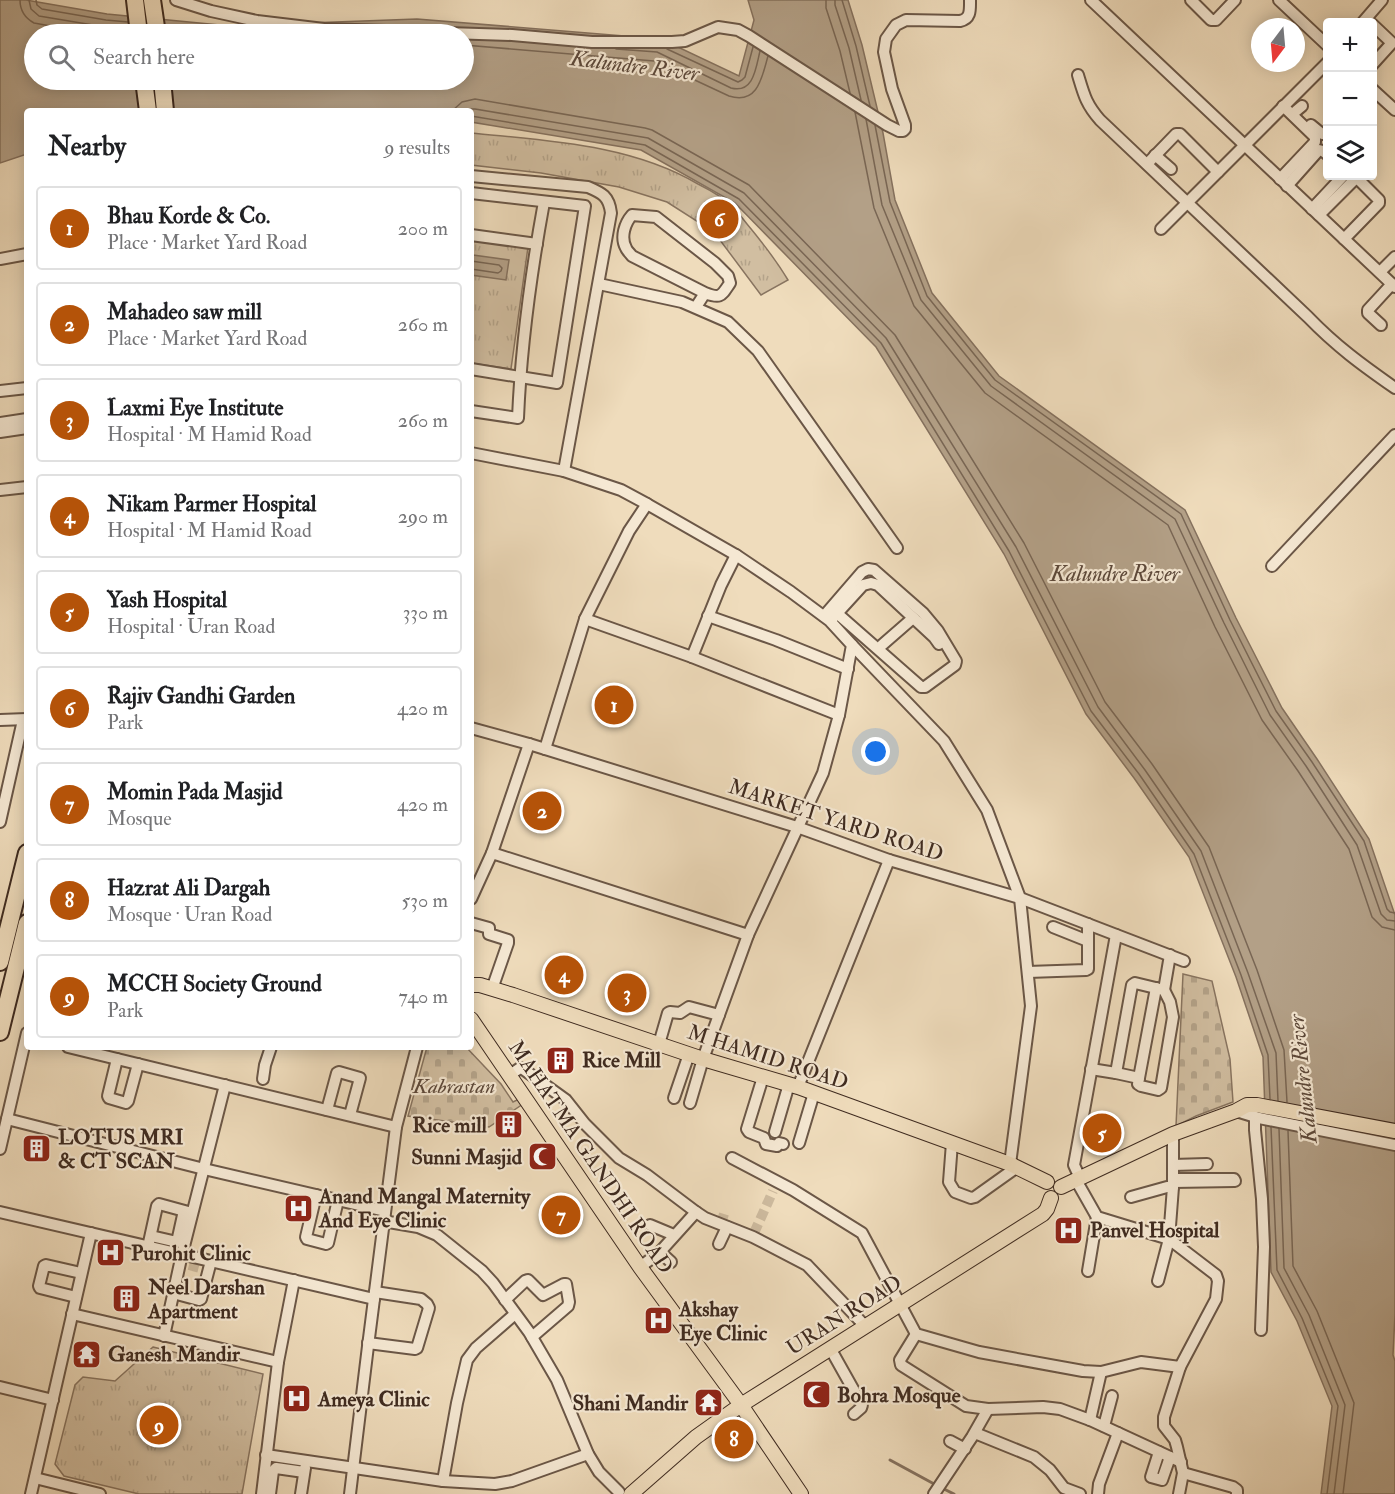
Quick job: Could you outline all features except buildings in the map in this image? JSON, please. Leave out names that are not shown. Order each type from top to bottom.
[{"type":"highway","points":[[153,5],[156,24]]},
{"type":"highway","points":[[136,6],[138,24]]},
{"type":"highway","points":[[145,90],[148,108]]},
{"type":"highway","points":[[163,90],[165,108]]},
{"type":"highway","points":[[0,962],[24,864]]},
{"type":"highway","points":[[0,1032],[24,935]]},
{"type":"main road","name":"M HAMID ROAD","points":[[474,985],[513,995],[688,1054],[794,1086],[1014,1166],[1047,1182]]},
{"type":"main road","name":"MAHATMA GANDHI ROAD","points":[[474,1023],[640,1267],[741,1405],[801,1494]]},
{"type":"main road","name":"URAN ROAD","points":[[624,1494],[741,1405],[1043,1214],[1052,1198],[1058,1196],[1062,1187],[1173,1134],[1236,1111],[1246,1105],[1257,1113],[1395,1131]]},
{"type":"main road","points":[[1052,1198],[1044,1191],[1045,1184],[1050,1180],[1057,1181],[1062,1187]]},
{"type":"street","points":[[176,0],[210,11],[282,24]]},
{"type":"street","points":[[474,34],[592,42],[672,42],[685,41],[718,27],[738,30],[886,125],[903,131],[905,125],[892,89],[884,52],[884,45],[889,34],[896,25],[906,20],[965,20],[969,16],[970,0]]},
{"type":"street","points":[[1092,0],[1394,286],[1368,310],[1368,313],[1381,325]]},
{"type":"street","points":[[1191,0],[1211,20],[1216,20],[1235,0]]},
{"type":"street","points":[[1279,0],[1323,41]]},
{"type":"street","points":[[1371,18],[1382,0]]},
{"type":"street","points":[[1377,30],[1392,44],[1377,60]]},
{"type":"street","points":[[1161,229],[1323,67]]},
{"type":"street","points":[[1078,75],[1089,108],[1200,217],[1308,316],[1328,338],[1395,388]]},
{"type":"street","points":[[1377,93],[1395,110]]},
{"type":"street","points":[[1285,104],[1299,108],[1323,135]]},
{"type":"street","points":[[1284,182],[1315,141],[1315,137],[1285,104]]},
{"type":"street","points":[[1147,164],[1176,134],[1180,134],[1218,172]]},
{"type":"street","points":[[1284,182],[1319,150],[1323,151]]},
{"type":"street","points":[[1155,155],[1171,169]]},
{"type":"street","points":[[474,176],[588,187],[603,194],[610,203],[611,213],[599,284],[564,471]]},
{"type":"street","points":[[1316,212],[1355,179],[1359,180],[1379,200],[1379,203],[1344,238]]},
{"type":"street","points":[[1316,212],[1340,180]]},
{"type":"street","points":[[474,193],[585,206],[556,383],[474,369]]},
{"type":"street","points":[[474,411],[518,418],[520,377],[544,202]]},
{"type":"street","points":[[1171,219],[1178,222],[1186,213],[1200,217]]},
{"type":"street","points":[[632,215],[656,217],[715,262],[728,276],[730,283],[721,295],[716,297],[705,293],[632,256],[625,247],[626,221],[632,215]]},
{"type":"street","points":[[474,235],[537,244]]},
{"type":"street","points":[[0,259],[24,255]]},
{"type":"street","points":[[1380,273],[1393,262]]},
{"type":"street","points":[[599,284],[682,302],[728,322],[758,351],[897,548]]},
{"type":"street","points":[[696,307],[705,293]]},
{"type":"street","points":[[0,391],[24,388]]},
{"type":"street","points":[[0,423],[24,419]]},
{"type":"street","points":[[0,432],[24,428]]},
{"type":"street","points":[[1272,566],[1395,435]]},
{"type":"street","points":[[474,454],[564,471],[621,490],[736,555],[791,592],[831,615],[921,687],[925,687],[955,665],[956,662],[938,631],[923,614],[874,570],[868,569],[862,572],[831,615]]},
{"type":"street","points":[[0,490],[24,487]]},
{"type":"street","points":[[545,749],[585,619],[628,531],[647,504]]},
{"type":"street","points":[[692,657],[736,555]]},
{"type":"street","points":[[831,615],[863,585],[871,583],[878,585],[934,638],[944,651],[946,664],[927,676],[921,677],[913,674],[855,619]]},
{"type":"street","points":[[831,615],[852,645],[944,741],[987,810],[1020,898],[1031,1006],[1014,1166],[971,1198],[955,1192],[949,1182],[952,1143]]},
{"type":"street","points":[[708,616],[848,669]]},
{"type":"street","points":[[882,645],[913,618]]},
{"type":"street","points":[[585,619],[692,657],[839,715]]},
{"type":"street","points":[[690,1103],[748,935],[823,773],[839,715],[852,645]]},
{"type":"street","points":[[0,720],[24,719]]},
{"type":"street","points":[[0,818],[24,723]]},
{"type":"street","name":"MARKET YARD ROAD","points":[[474,729],[797,827],[889,860],[1020,898],[1184,961]]},
{"type":"street","points":[[474,892],[492,853],[529,744]]},
{"type":"street","points":[[492,853],[748,935]]},
{"type":"street","points":[[775,1132],[889,860]]},
{"type":"street","points":[[474,924],[489,928],[489,934],[508,940],[492,989]]},
{"type":"street","points":[[1028,972],[1088,969],[1088,924]]},
{"type":"street","points":[[1053,927],[1088,941]]},
{"type":"street","points":[[1088,1271],[1097,1217],[1078,1179],[1074,1165],[1116,934]]},
{"type":"street","points":[[1116,1073],[1132,985],[1135,983],[1160,989],[1170,1002],[1173,1017],[1161,1088],[1158,1090],[1141,1086],[1138,1084],[1138,1078],[1160,989],[1170,955]]},
{"type":"street","points":[[659,1044],[670,1012],[680,1013],[689,1007],[719,1015]]},
{"type":"street","points":[[0,1149],[24,1048]]},
{"type":"street","points":[[80,1050],[396,1127]]},
{"type":"street","points":[[262,1079],[270,1050]]},
{"type":"street","points":[[350,1494],[396,1127],[414,1050]]},
{"type":"street","points":[[674,1098],[688,1054]]},
{"type":"street","points":[[117,1059],[108,1096],[126,1103],[138,1064]]},
{"type":"street","points":[[510,1075],[522,1068],[561,1096],[619,1158],[647,1175],[696,1212],[754,1234],[807,1265],[865,1326]]},
{"type":"street","points":[[1091,1069],[1138,1078]]},
{"type":"street","points":[[762,1077],[747,1129],[764,1138],[766,1144],[775,1147],[779,1143],[783,1144]]},
{"type":"street","points":[[164,1336],[182,1258],[188,1214],[204,1169],[225,1085]]},
{"type":"street","points":[[799,1143],[814,1093]]},
{"type":"street","points":[[1257,1113],[1255,1130],[1264,1247],[1261,1330]]},
{"type":"street","name":"URAN ROAD","points":[[1257,1113],[1395,1145]]},
{"type":"street","points":[[7,1119],[204,1169],[339,1200],[436,1235],[482,1271],[493,1283],[532,1337],[557,1380],[588,1454],[599,1472],[624,1494]]},
{"type":"street","points":[[1158,1281],[1169,1239],[1173,1183],[1173,1134]]},
{"type":"street","points":[[732,1158],[775,1186],[793,1190],[862,1233],[916,1334],[979,1352],[1083,1371],[1101,1372],[1141,1362],[1180,1368]]},
{"type":"street","points":[[1173,1165],[1207,1164]]},
{"type":"street","points":[[1131,1197],[1167,1187],[1173,1183]]},
{"type":"street","points":[[316,1195],[306,1237],[326,1244],[339,1200]]},
{"type":"street","points":[[150,1241],[159,1204],[188,1214]]},
{"type":"street","points":[[0,1212],[91,1233],[150,1241],[182,1258],[208,1266],[374,1296],[421,1299],[427,1304],[429,1308],[417,1348],[368,1343]]},
{"type":"street","points":[[640,1267],[660,1252],[696,1212]]},
{"type":"street","points":[[1097,1217],[1169,1239],[1216,1275],[1218,1281],[1216,1299],[1180,1368],[1163,1422],[1175,1440],[1179,1494]]},
{"type":"street","points":[[718,1244],[723,1224]]},
{"type":"street","points":[[650,1225],[674,1235]]},
{"type":"street","points":[[31,1494],[72,1314],[72,1296],[81,1277],[91,1233]]},
{"type":"street","points":[[660,1252],[671,1262]]},
{"type":"street","points":[[72,1296],[40,1288],[44,1266],[46,1264],[81,1277]]},
{"type":"street","points":[[173,1293],[201,1299],[208,1266]]},
{"type":"street","points":[[267,1486],[266,1455],[278,1362],[294,1280]]},
{"type":"street","points":[[505,1300],[528,1280],[543,1295],[566,1284],[568,1306],[532,1337]]},
{"type":"street","points":[[72,1314],[278,1362]]},
{"type":"street","points":[[443,1481],[467,1360],[476,1348],[515,1314]]},
{"type":"street","points":[[916,1334],[900,1360],[901,1365],[962,1404],[988,1409],[1052,1408],[1090,1420],[1160,1452],[1178,1464],[1233,1487],[1240,1494]]},
{"type":"street","points":[[830,1348],[862,1405],[854,1414]]},
{"type":"street","points":[[1090,1420],[1101,1372]]},
{"type":"street","points":[[0,1387],[52,1400]]},
{"type":"street","points":[[1104,1426],[1112,1396]]},
{"type":"street","points":[[938,1488],[975,1433],[988,1409]]},
{"type":"street","points":[[975,1433],[1034,1457],[1050,1470],[1064,1488],[1080,1494]]},
{"type":"street","points":[[1098,1494],[1118,1433]]},
{"type":"street","points":[[950,1441],[964,1449]]},
{"type":"street","points":[[1160,1452],[1151,1478],[1162,1480],[1178,1464]]},
{"type":"street","points":[[266,1455],[305,1467],[354,1469],[485,1484],[504,1483],[588,1454]]},
{"type":"street","points":[[267,1486],[276,1468],[291,1464]]},
{"type":"street","points":[[301,1494],[305,1467]]},
{"type":"street","points":[[35,1478],[100,1494]]},
{"type":"green space","points":[[474,133],[588,146],[645,160],[672,171],[712,191],[733,207],[769,251],[788,280],[761,295],[714,232],[667,202],[619,187],[541,173],[474,165]]},
{"type":"green space","points":[[474,239],[528,247],[511,369],[474,363]]},
{"type":"green space","points":[[1183,974],[1212,981],[1230,1059],[1233,1102],[1176,1126]]},
{"type":"green space","name":"Kabrastan","points":[[426,1050],[469,1050],[501,1084],[513,1102],[521,1098],[523,1104],[489,1127],[408,1116]]},
{"type":"green space","points":[[153,1347],[263,1374],[242,1494],[139,1494],[64,1476],[55,1464],[75,1385],[83,1377],[115,1381]]},
{"type":"water","name":"Kalundre River","points":[[0,0],[26,0],[107,14],[210,24],[24,24],[24,90],[474,90],[474,24],[283,24],[417,19],[661,39],[739,76],[754,20],[748,0],[848,0],[862,45],[883,133],[895,200],[932,293],[999,376],[1185,510],[1282,708],[1369,839],[1395,915],[1395,1314],[1393,1355],[1395,1361],[1395,1494],[1321,1494],[1332,1406],[1297,1321],[1271,1272],[1263,1057],[1236,977],[1189,857],[1086,714],[1004,554],[876,347],[735,203],[641,150],[474,122],[474,108],[24,108],[24,155],[0,163]]},
{"type":"water","points":[[474,255],[509,260],[506,280],[474,275]]},
{"type":"waterway","points":[[890,1460],[936,1485]]},
{"type":"waterway","points":[[942,1488],[954,1494]]},
{"type":"tunnel","points":[[754,1233],[773,1191]]},
{"type":"tunnel","points":[[722,1220],[724,1214]]},
{"type":"tunnel","points":[[189,1265],[208,1270]]},
{"type":"place","name":"Rajiv Gandhi Garden","points":[[719,219]]},
{"type":"place","name":"Bhau Korde & Co.","points":[[614,705]]},
{"type":"place","name":"Mahadeo saw mill","points":[[542,811]]},
{"type":"place","name":"Nikam Parmer Hospital","points":[[564,975]]},
{"type":"place","name":"Laxmi Eye Institute","points":[[627,993]]},
{"type":"place","name":"Rice Mill","points":[[561,1060]]},
{"type":"place","name":"Rice mill","points":[[508,1125]]},
{"type":"place","name":"Yash Hospital","points":[[1102,1133]]},
{"type":"place","name":"LOTUS MRI & CT SCAN","points":[[37,1149]]},
{"type":"place","name":"Sunni Masjid","points":[[543,1157]]},
{"type":"place","name":"Anand Mangal Maternity And Eye Clinic","points":[[298,1208]]},
{"type":"place","name":"Momin Pada Masjid","points":[[561,1215]]},
{"type":"place","name":"Panvel Hospital","points":[[1069,1230]]},
{"type":"place","name":"Purohit Clinic","points":[[110,1253]]},
{"type":"place","name":"Neel Darshan Apartment","points":[[127,1299]]},
{"type":"place","name":"Akshay Eye Clinic","points":[[658,1321]]},
{"type":"place","name":"Ganesh Mandir","points":[[87,1354]]},
{"type":"place","name":"Bohra Mosque","points":[[816,1395]]},
{"type":"place","name":"Ameya Clinic","points":[[297,1399]]},
{"type":"place","name":"Shani Mandir","points":[[709,1403]]},
{"type":"place","name":"MCCH Society Ground","points":[[159,1425]]},
{"type":"place","name":"Hazrat Ali Dargah","points":[[734,1439]]}]
